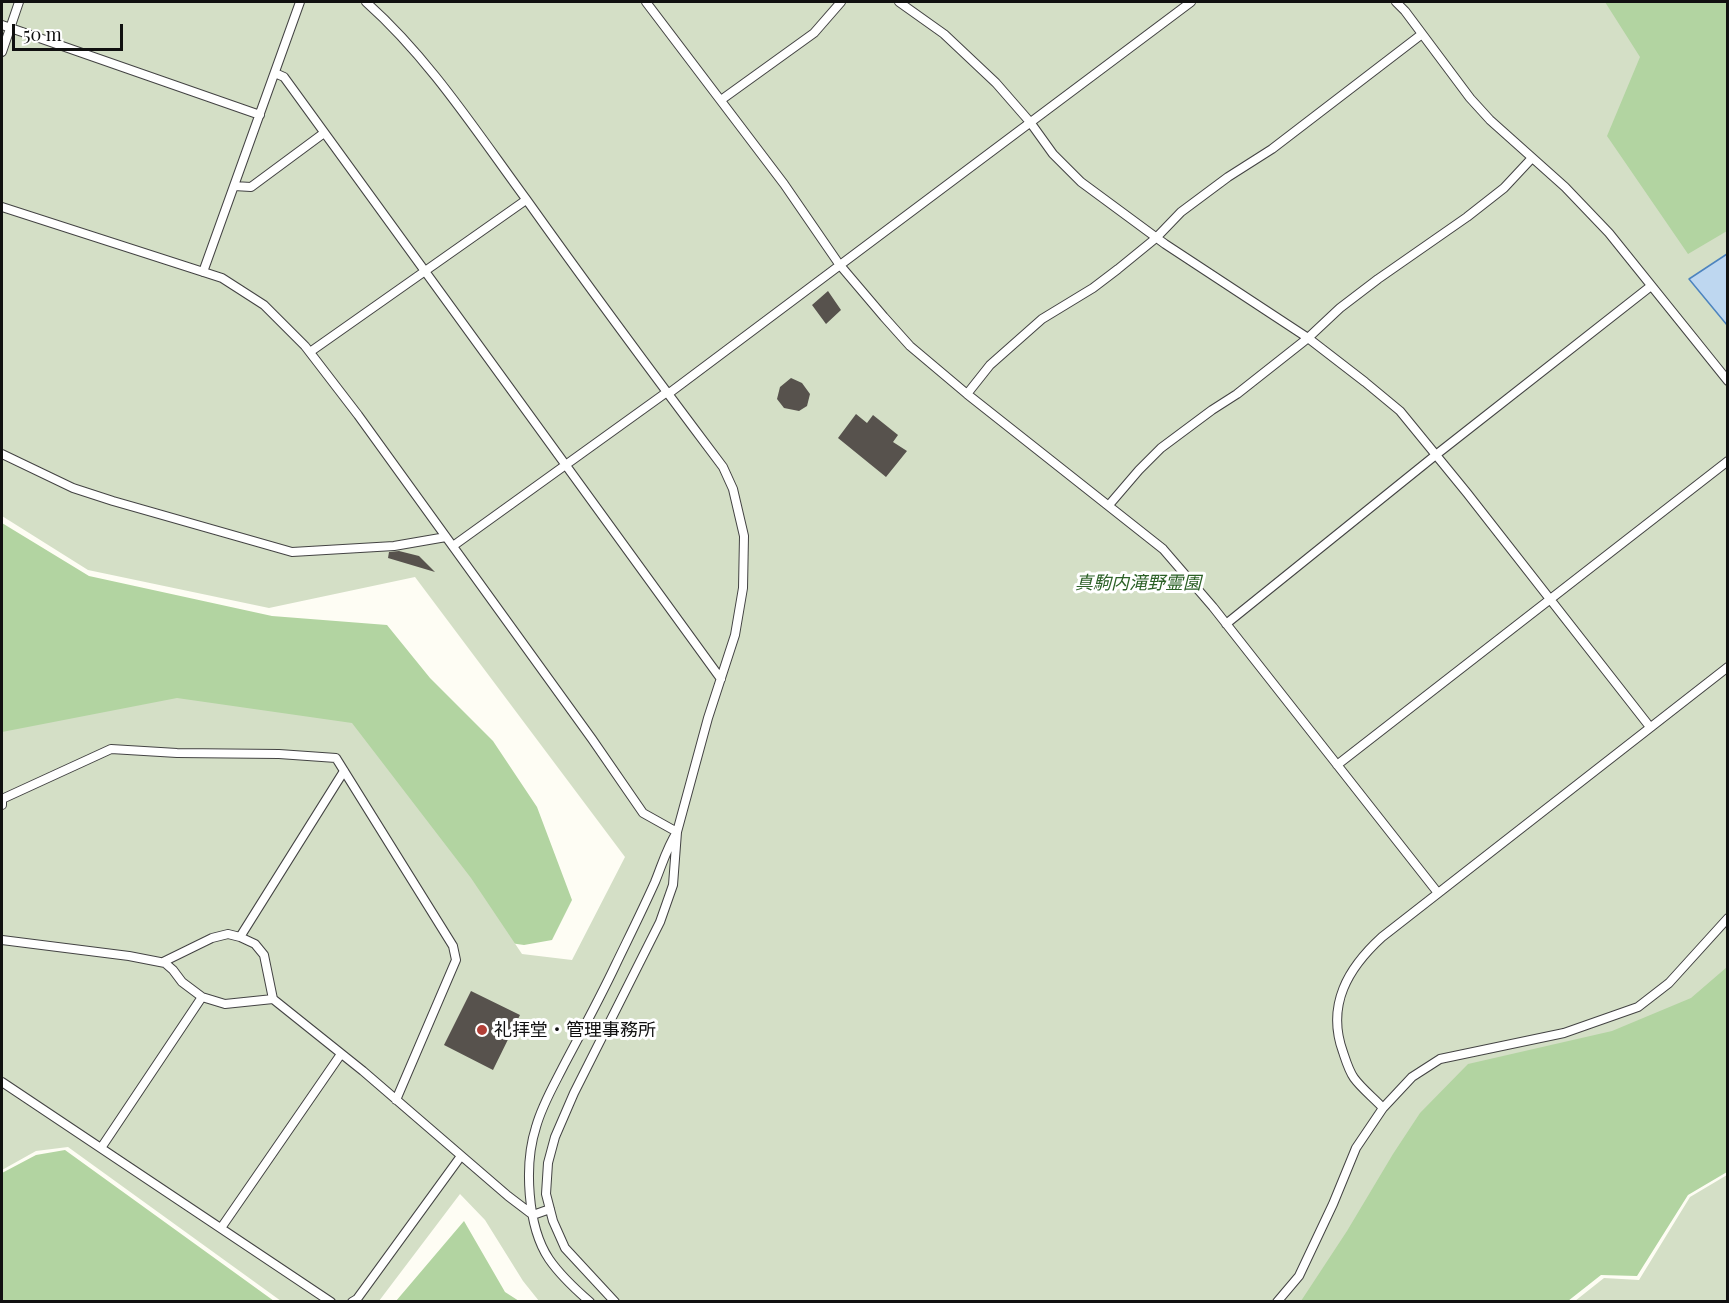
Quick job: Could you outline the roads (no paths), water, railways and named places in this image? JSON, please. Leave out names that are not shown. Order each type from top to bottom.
[{"type":"lane","points":[[2,52],[6,26],[19,2]]},
{"type":"lane","points":[[203,272],[300,2]]},
{"type":"lane","points":[[366,2],[413,48],[474,127],[723,467],[733,489],[744,536],[743,588],[735,634],[677,832],[673,885],[660,922],[574,1093],[555,1137],[548,1163],[546,1194],[565,1248],[615,1302]]},
{"type":"lane","points":[[646,2],[784,183],[839,264],[884,317],[910,346],[967,394],[1163,549],[1226,624],[1438,893]]},
{"type":"lane","points":[[721,100],[814,33],[842,2]]},
{"type":"lane","points":[[899,2],[944,34],[996,83],[1030,122],[1053,154],[1081,182],[1156,238],[1308,338],[1400,411],[1437,454],[1650,727]]},
{"type":"lane","points":[[453,546],[668,393],[1191,2]]},
{"type":"lane","points":[[1396,2],[1406,11],[1470,98],[1490,120],[1565,187],[1609,233],[1728,381]]},
{"type":"lane","points":[[6,26],[260,115]]},
{"type":"lane","points":[[967,394],[990,365],[1042,319],[1093,288],[1156,238],[1181,212],[1228,177],[1272,149],[1422,34]]},
{"type":"lane","points":[[275,73],[284,77],[721,679]]},
{"type":"lane","points":[[234,186],[250,187],[324,133]]},
{"type":"lane","points":[[1109,505],[1161,448],[1237,394],[1378,279],[1467,217],[1495,195],[1532,158]]},
{"type":"lane","points":[[310,352],[526,200]]},
{"type":"lane","points":[[2,207],[222,278],[264,305],[310,352],[358,415],[643,813],[677,832]]},
{"type":"lane","points":[[1226,624],[1651,286]]},
{"type":"lane","points":[[2,454],[73,488],[292,552],[394,546],[446,537]]},
{"type":"lane","points":[[1337,765],[1728,461]]},
{"type":"lane","points":[[1383,1108],[1354,1077],[1341,1046],[1336,1016],[1345,983],[1363,954],[1728,667]]},
{"type":"lane","points":[[2,805],[2,799],[111,749],[336,758],[453,946],[456,960],[396,1100]]},
{"type":"lane","points":[[240,936],[344,771]]},
{"type":"lane","points":[[590,1302],[567,1281],[549,1258],[539,1240],[529,1183],[530,1156],[535,1127],[545,1102],[616,964],[677,832]]},
{"type":"lane","points":[[1277,1302],[1299,1276],[1356,1148],[1383,1108],[1412,1077],[1440,1059],[1564,1033],[1638,1007],[1670,983],[1728,918]]},
{"type":"lane","points":[[163,962],[212,938],[228,934],[240,936],[255,944],[264,955],[273,999],[533,1215]]},
{"type":"lane","points":[[2,940],[163,962],[182,982],[202,997],[225,1004],[273,999]]},
{"type":"lane","points":[[101,1148],[202,997]]},
{"type":"lane","points":[[221,1228],[341,1054]]},
{"type":"lane","points":[[2,1082],[331,1302]]},
{"type":"lane","points":[[352,1302],[357,1299],[461,1156]]},
{"type":"lane","points":[[533,1215],[550,1209]]},
{"type":"water","points":[[1727,254],[1727,325],[1689,279]]},
{"type":"place","name":"礼拝堂・管理事務所","points":[[482,1030]]},
{"type":"park label","name":"真駒内滝野霊園","points":[[1138,583]]}]
